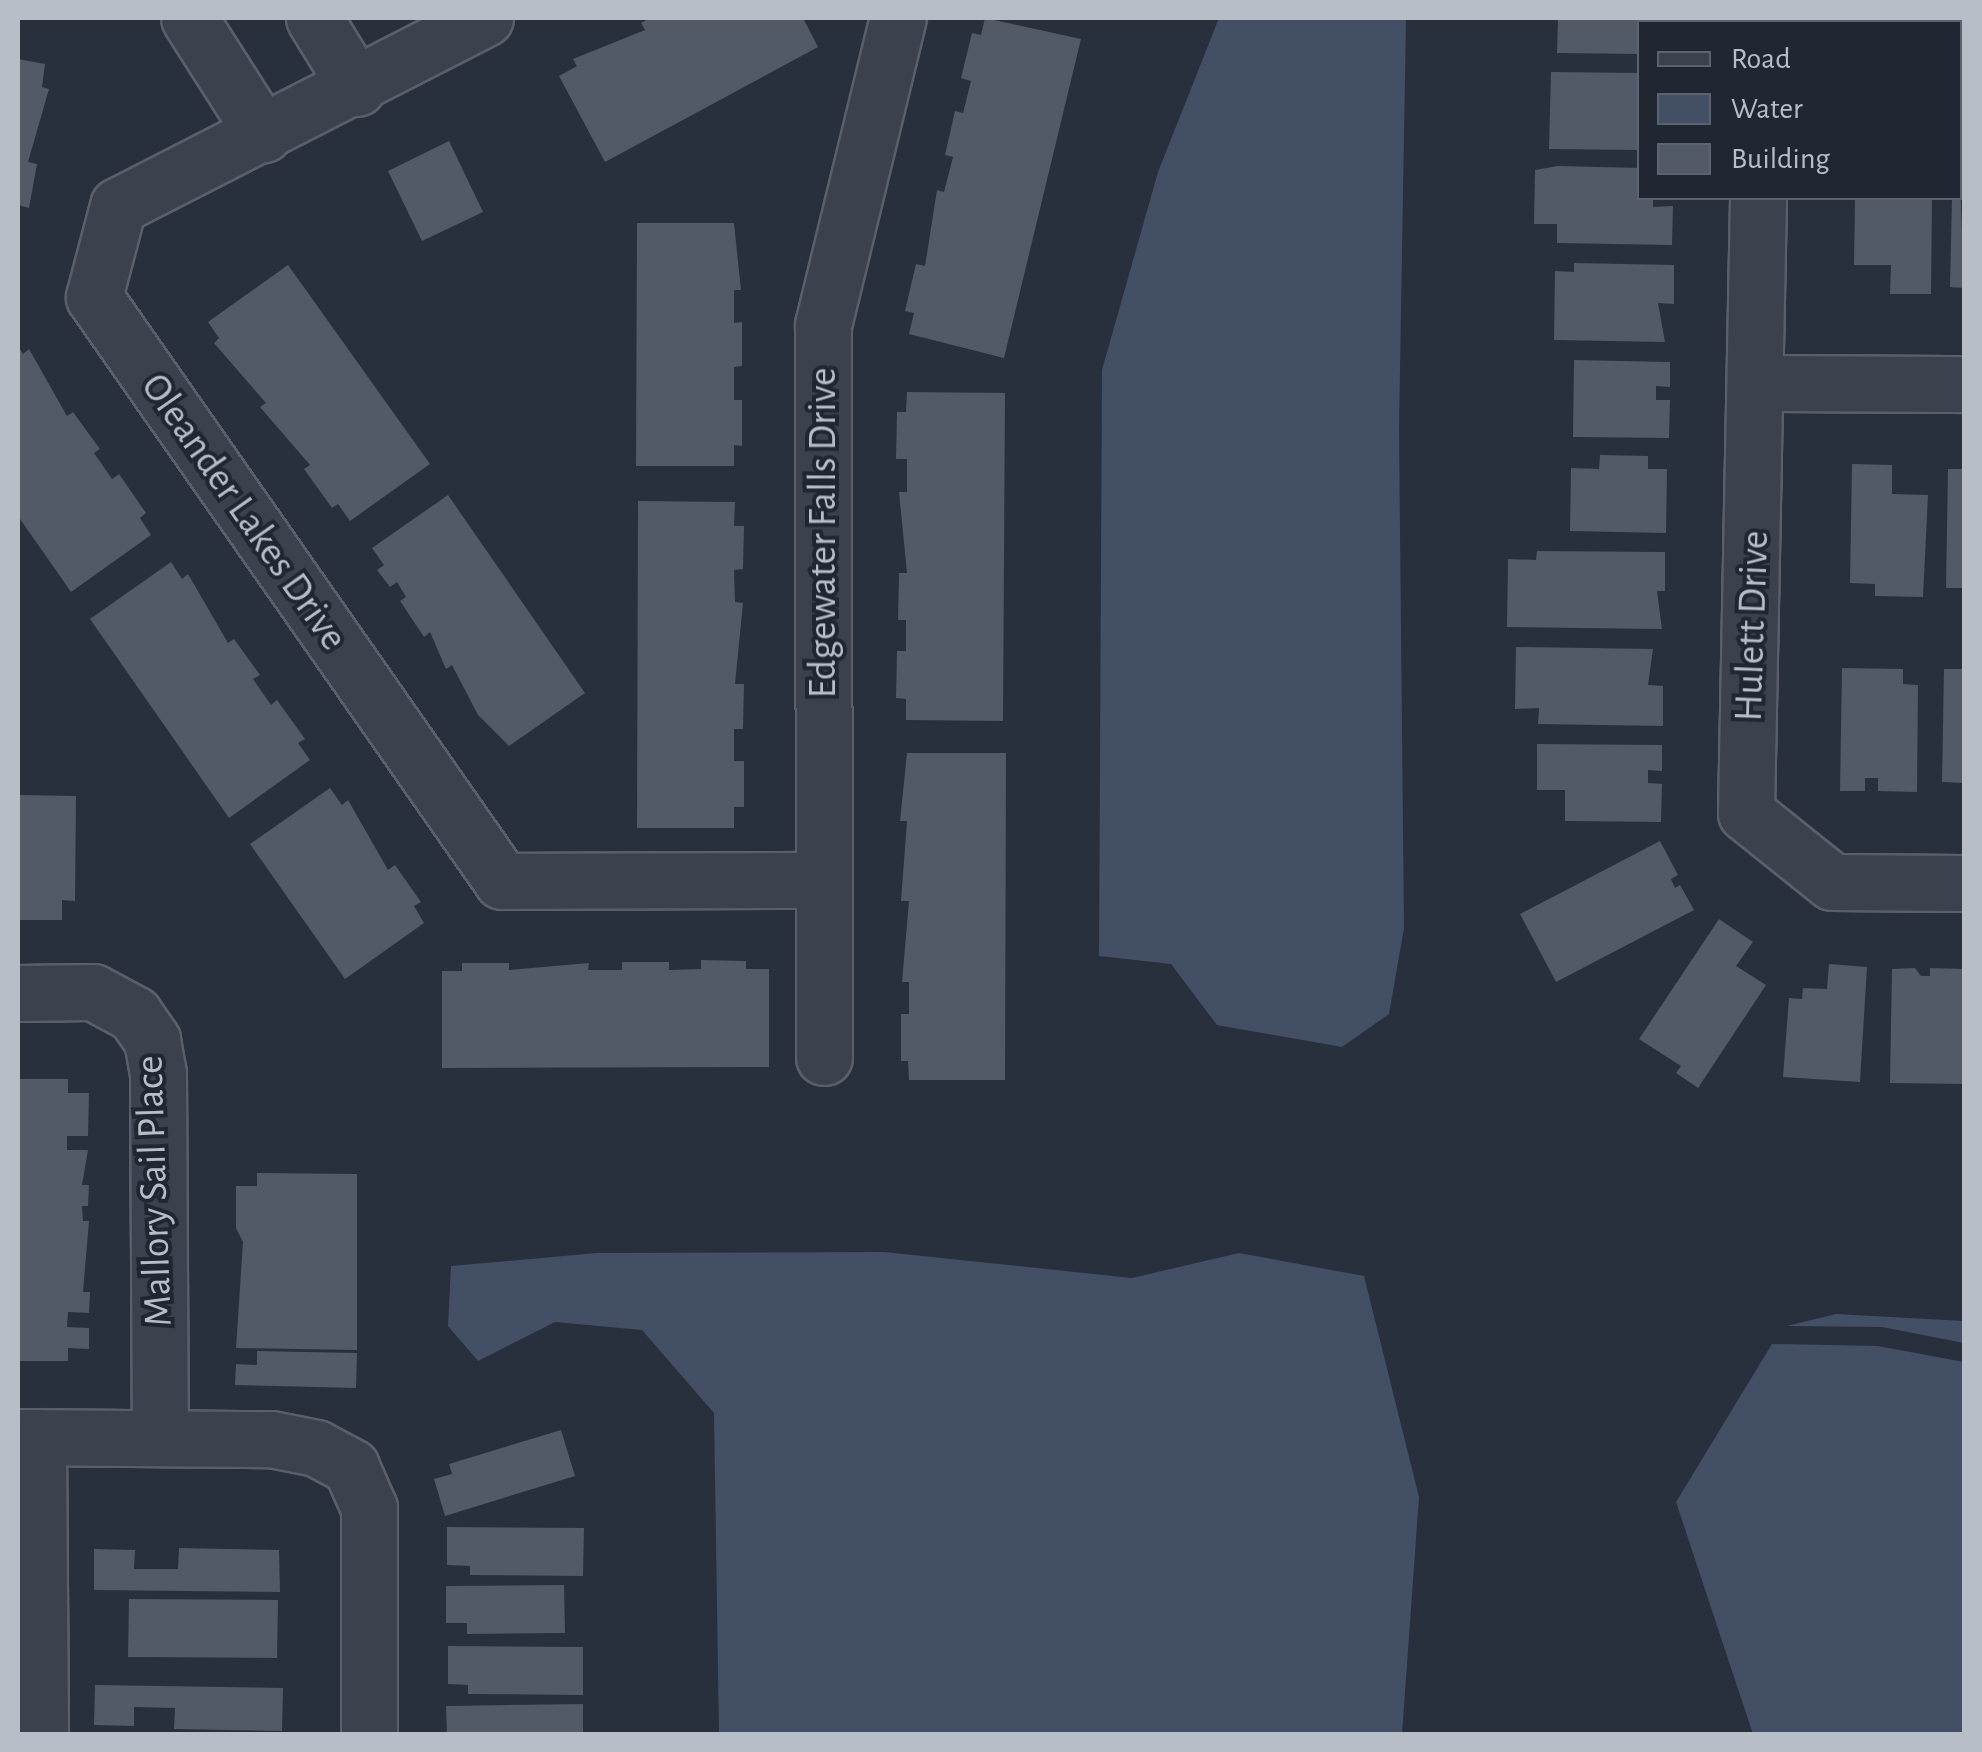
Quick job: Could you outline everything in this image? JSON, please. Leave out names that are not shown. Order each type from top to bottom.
[{"type":"street","points":[[189,18],[263,134]]},
{"type":"street","points":[[314,18],[357,88]]},
{"type":"street","name":"Oleander Lakes Drive","points":[[484,18],[357,88],[118,206],[94,297],[502,881],[822,880]]},
{"type":"street","name":"Edgewater Falls Drive","points":[[824,1057],[823,325],[898,18]]},
{"type":"street","name":"Hulett Drive","points":[[1758,200],[1759,383],[1746,813],[1832,882],[1964,883]]},
{"type":"street","points":[[1759,383],[1964,384]]},
{"type":"street","name":"Mallory Sail Place","points":[[18,993],[93,992],[134,1014],[152,1040],[158,1073],[160,1434]]},
{"type":"street","points":[[40,1734],[28,1437],[160,1434],[271,1440],[316,1448],[351,1467],[369,1508],[369,1734]]},
{"type":"water","points":[[1219,18],[1406,18],[1399,429],[1404,928],[1389,1014],[1342,1047],[1217,1025],[1171,964],[1099,956],[1102,370],[1158,172]]},
{"type":"water","points":[[884,1252],[1132,1278],[1239,1253],[1364,1276],[1419,1497],[1402,1734],[719,1734],[714,1413],[642,1330],[555,1322],[478,1361],[448,1326],[451,1266],[597,1253]]},
{"type":"water","points":[[1836,1314],[1964,1321],[1964,1343],[1882,1327],[1787,1326]]},
{"type":"water","points":[[1772,1344],[1878,1346],[1964,1362],[1964,1734],[1753,1734],[1676,1502]]},
{"type":"building","points":[[650,18],[803,18],[818,47],[605,162],[559,76],[577,66],[573,59],[645,30],[641,23]]},
{"type":"building","points":[[985,18],[1081,39],[1004,358],[909,334],[914,313],[905,311],[916,264],[925,266],[937,190],[944,192],[953,157],[945,155],[955,111],[963,113],[971,81],[961,78],[972,33],[981,35]]},
{"type":"building","points":[[1558,18],[1648,18],[1637,20],[1637,54],[1557,53]]},
{"type":"building","points":[[1860,18],[1935,18],[1935,20]]},
{"type":"building","points":[[1964,18],[1964,78],[1962,20],[1954,20]]},
{"type":"building","points":[[18,59],[45,64],[42,87],[49,89],[28,162],[37,164],[29,208],[18,205]]},
{"type":"building","points":[[1551,72],[1637,73],[1637,150],[1549,149]]},
{"type":"building","points":[[449,141],[483,212],[422,241],[388,171]]},
{"type":"building","points":[[1558,166],[1637,168],[1637,200],[1653,200],[1653,207],[1673,206],[1672,245],[1557,243],[1557,224],[1534,224],[1535,170]]},
{"type":"building","points":[[1855,200],[1932,200],[1931,294],[1890,294],[1891,265],[1854,265]]},
{"type":"building","points":[[1952,200],[1961,200],[1964,288],[1950,287]]},
{"type":"building","points":[[637,223],[734,223],[741,290],[734,290],[734,323],[742,322],[742,366],[734,367],[734,400],[742,400],[742,446],[734,445],[734,466],[636,466]]},
{"type":"building","points":[[1574,263],[1674,265],[1674,304],[1658,303],[1665,342],[1554,340],[1555,271],[1574,272]]},
{"type":"building","points":[[288,265],[430,464],[350,521],[338,504],[332,508],[304,469],[310,465],[260,407],[266,403],[214,343],[219,338],[208,322]]},
{"type":"building","points":[[18,346],[23,354],[29,349],[67,416],[73,412],[100,449],[94,453],[112,479],[119,474],[146,513],[140,518],[151,535],[71,592],[18,516]]},
{"type":"building","points":[[1574,360],[1670,362],[1670,387],[1656,386],[1656,400],[1670,400],[1669,438],[1573,437]]},
{"type":"building","points":[[907,392],[1005,393],[1003,721],[906,720],[906,699],[896,698],[897,651],[906,651],[906,620],[898,620],[899,573],[907,573],[899,492],[907,492],[907,459],[896,459],[897,412],[906,412]]},
{"type":"building","points":[[1600,455],[1648,456],[1648,469],[1667,469],[1666,533],[1570,531],[1571,468],[1599,469]]},
{"type":"building","points":[[1852,464],[1892,465],[1892,494],[1928,495],[1923,597],[1875,596],[1875,584],[1850,583]]},
{"type":"building","points":[[1948,469],[1964,469],[1964,588],[1946,588]]},
{"type":"building","points":[[448,495],[585,693],[509,746],[478,715],[452,665],[446,669],[430,632],[424,637],[400,601],[406,597],[397,582],[390,587],[377,570],[384,565],[372,548]]},
{"type":"building","points":[[638,501],[735,502],[734,526],[744,526],[743,569],[734,570],[735,602],[743,603],[735,684],[744,684],[743,729],[734,729],[734,761],[744,761],[744,807],[734,807],[734,828],[637,828]]},
{"type":"building","points":[[1537,551],[1665,552],[1665,591],[1657,591],[1662,629],[1507,627],[1508,559],[1536,560]]},
{"type":"building","points":[[171,562],[182,579],[188,574],[228,643],[234,639],[260,675],[253,679],[271,705],[277,700],[305,739],[298,743],[310,760],[229,818],[90,619]]},
{"type":"building","points":[[1516,647],[1653,649],[1648,685],[1663,686],[1663,726],[1538,724],[1539,708],[1515,709]]},
{"type":"building","points":[[1842,668],[1903,669],[1903,684],[1918,685],[1917,792],[1878,791],[1878,778],[1865,778],[1865,791],[1840,791]]},
{"type":"building","points":[[1944,669],[1964,669],[1964,783],[1942,782]]},
{"type":"building","points":[[1537,744],[1662,745],[1662,771],[1648,770],[1648,783],[1662,784],[1661,822],[1565,821],[1565,790],[1537,790]]},
{"type":"building","points":[[907,753],[1006,753],[1005,1080],[909,1080],[908,1061],[901,1061],[901,1014],[909,1014],[909,982],[902,982],[909,901],[901,901],[907,821],[900,821]]},
{"type":"building","points":[[330,788],[342,805],[348,800],[388,870],[395,865],[421,902],[414,906],[424,923],[345,979],[250,844]]},
{"type":"building","points":[[18,795],[76,796],[75,901],[62,900],[62,920],[18,920]]},
{"type":"building","points":[[1660,841],[1678,875],[1671,879],[1675,888],[1680,885],[1694,910],[1556,982],[1520,914]]},
{"type":"building","points":[[1719,919],[1753,942],[1736,966],[1766,985],[1698,1088],[1676,1073],[1681,1066],[1639,1039]]},
{"type":"building","points":[[701,960],[746,961],[746,969],[769,969],[769,1067],[442,1068],[442,971],[462,971],[462,963],[509,963],[509,970],[589,963],[588,970],[622,970],[622,962],[669,962],[669,970],[701,969]]},
{"type":"building","points":[[1829,964],[1867,967],[1860,1082],[1783,1077],[1789,998],[1802,999],[1803,988],[1827,989]]},
{"type":"building","points":[[1915,968],[1921,976],[1930,976],[1930,968],[1964,969],[1964,1084],[1890,1083],[1892,969]]},
{"type":"building","points":[[18,1079],[68,1079],[68,1093],[89,1093],[88,1136],[67,1136],[67,1150],[88,1150],[82,1185],[89,1185],[88,1206],[82,1206],[83,1221],[89,1221],[83,1292],[90,1292],[89,1313],[68,1312],[67,1327],[89,1328],[89,1349],[68,1348],[68,1361],[18,1361]]},
{"type":"building","points":[[257,1173],[357,1174],[357,1350],[236,1348],[243,1242],[236,1228],[236,1186],[257,1186]]},
{"type":"building","points":[[257,1351],[357,1353],[356,1388],[235,1385],[236,1364],[257,1365]]},
{"type":"building","points":[[561,1430],[575,1476],[445,1516],[434,1479],[452,1474],[449,1464]]},
{"type":"building","points":[[447,1527],[584,1528],[583,1576],[470,1575],[470,1566],[447,1565]]},
{"type":"building","points":[[179,1548],[279,1550],[280,1592],[94,1590],[94,1549],[135,1550],[134,1569],[178,1569]]},
{"type":"building","points":[[564,1585],[565,1633],[467,1634],[467,1623],[446,1623],[446,1586]]},
{"type":"building","points":[[129,1599],[278,1600],[277,1658],[128,1657]]},
{"type":"building","points":[[448,1646],[583,1647],[583,1695],[468,1694],[468,1685],[448,1684]]},
{"type":"building","points":[[95,1685],[283,1688],[282,1731],[174,1729],[175,1708],[134,1707],[134,1726],[94,1725]]},
{"type":"building","points":[[583,1704],[583,1734],[447,1734],[446,1706]]}]
